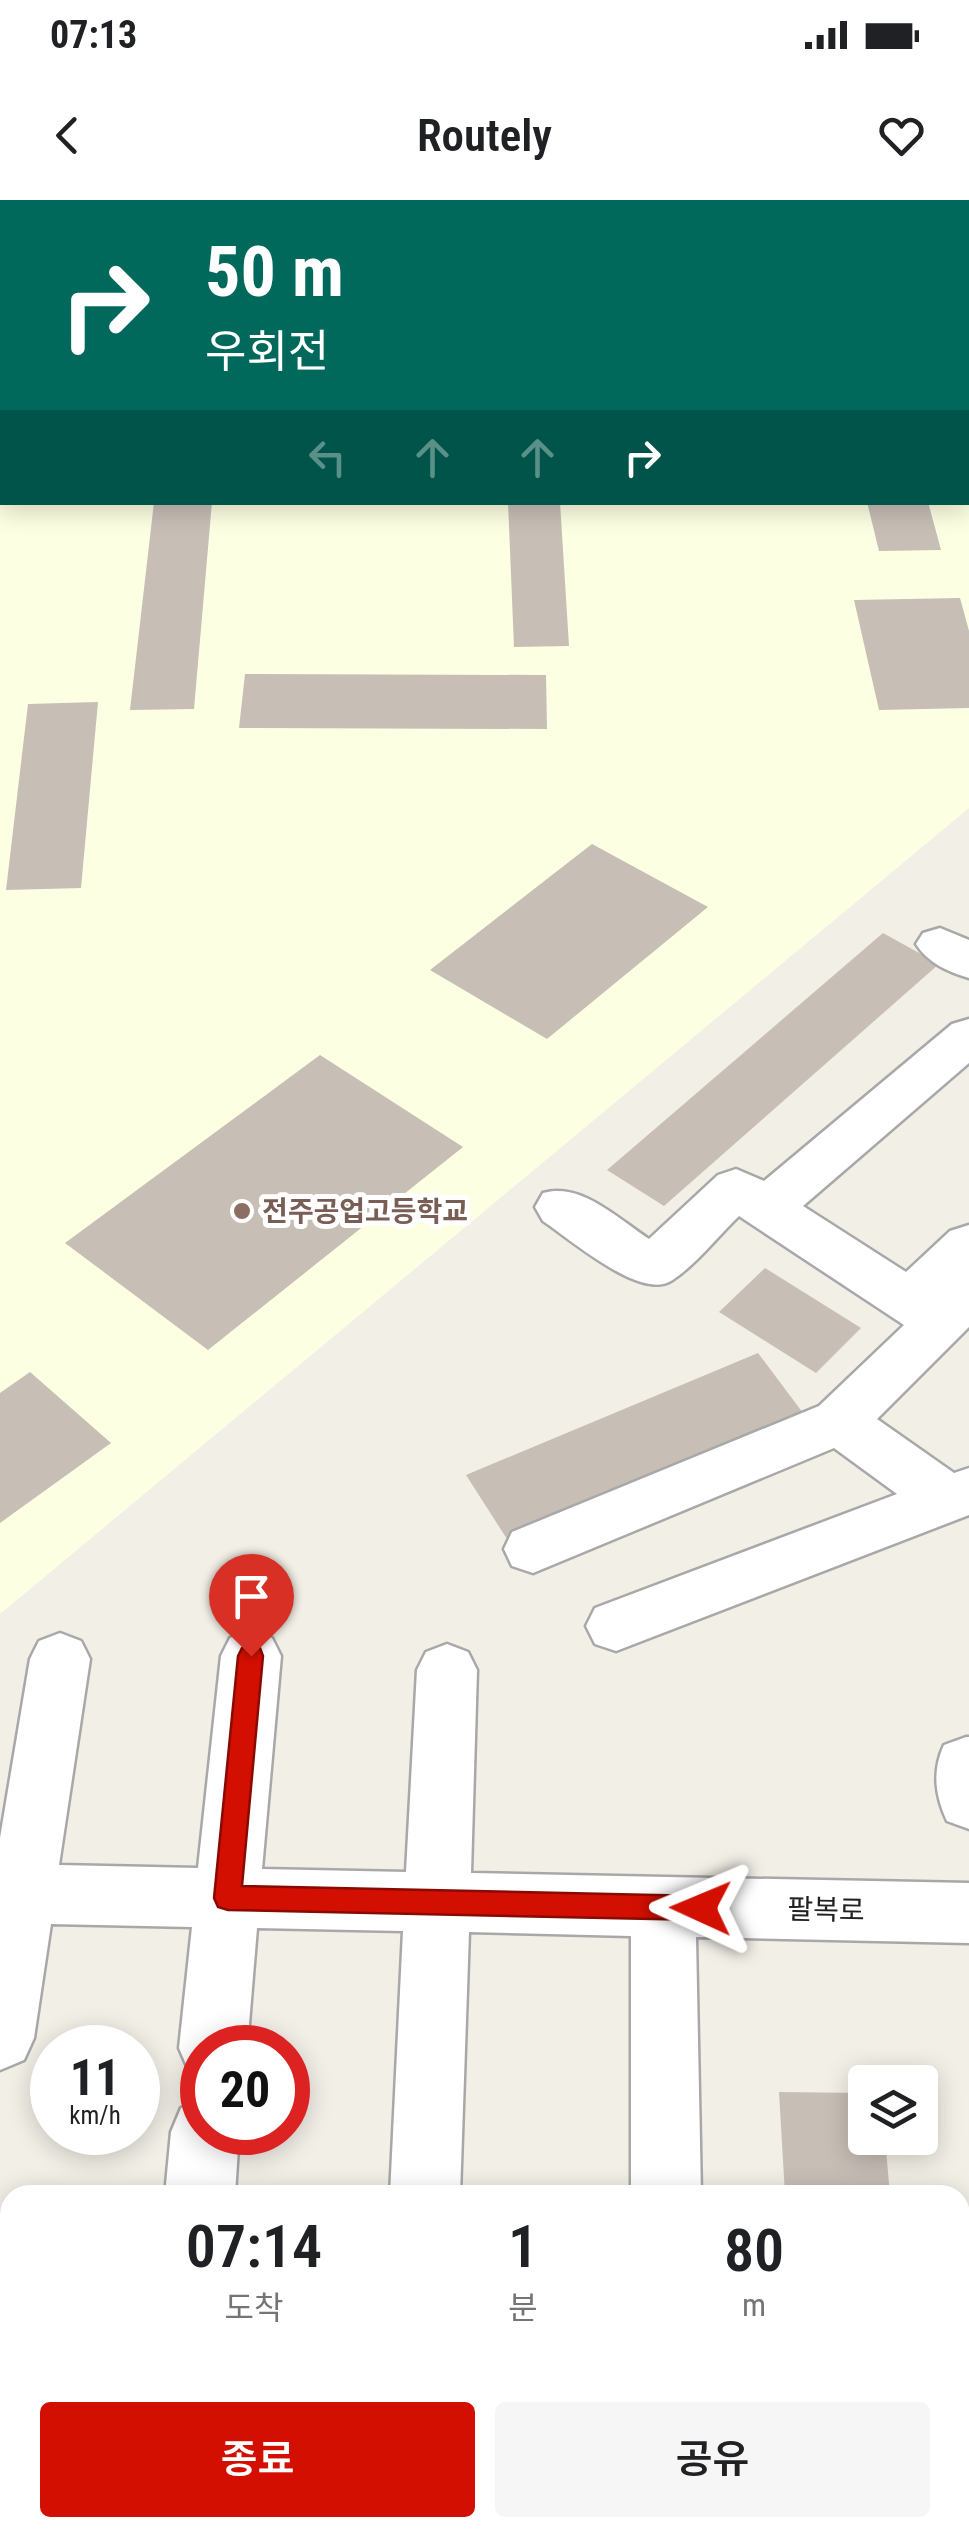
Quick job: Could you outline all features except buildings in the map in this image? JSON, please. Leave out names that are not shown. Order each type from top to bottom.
[{"type":"lane","points":[[766,1208],[969,1036]]},
{"type":"lane","points":[[561,1207],[652,1267],[736,1188],[940,1305]]},
{"type":"lane","points":[[533,1549],[839,1422],[940,1305],[969,1245]]},
{"type":"lane","points":[[839,1422],[958,1495]]},
{"type":"lane","points":[[616,1626],[958,1495]]},
{"type":"lane","points":[[216,2025],[251,1656]]},
{"type":"lane","points":[[0,2038],[60,1659]]},
{"type":"lane","points":[[425,2185],[448,1670]]},
{"type":"lane","points":[[969,1764],[969,1801]]},
{"type":"lane","name":"팔복로","points":[[23,1894],[969,1914]]},
{"type":"lane","points":[[663,1907],[666,2185]]},
{"type":"lane","points":[[201,2185],[204,2155]]},
{"type":"shaded area","name":"전주공업고등학교","points":[[0,505],[969,505],[969,808],[0,1614]]},
{"type":"place","name":"전주공업고등학교","points":[[242,1211]]},
{"type":"route","points":[[251,1656],[228,1898],[701,1908]]}]
